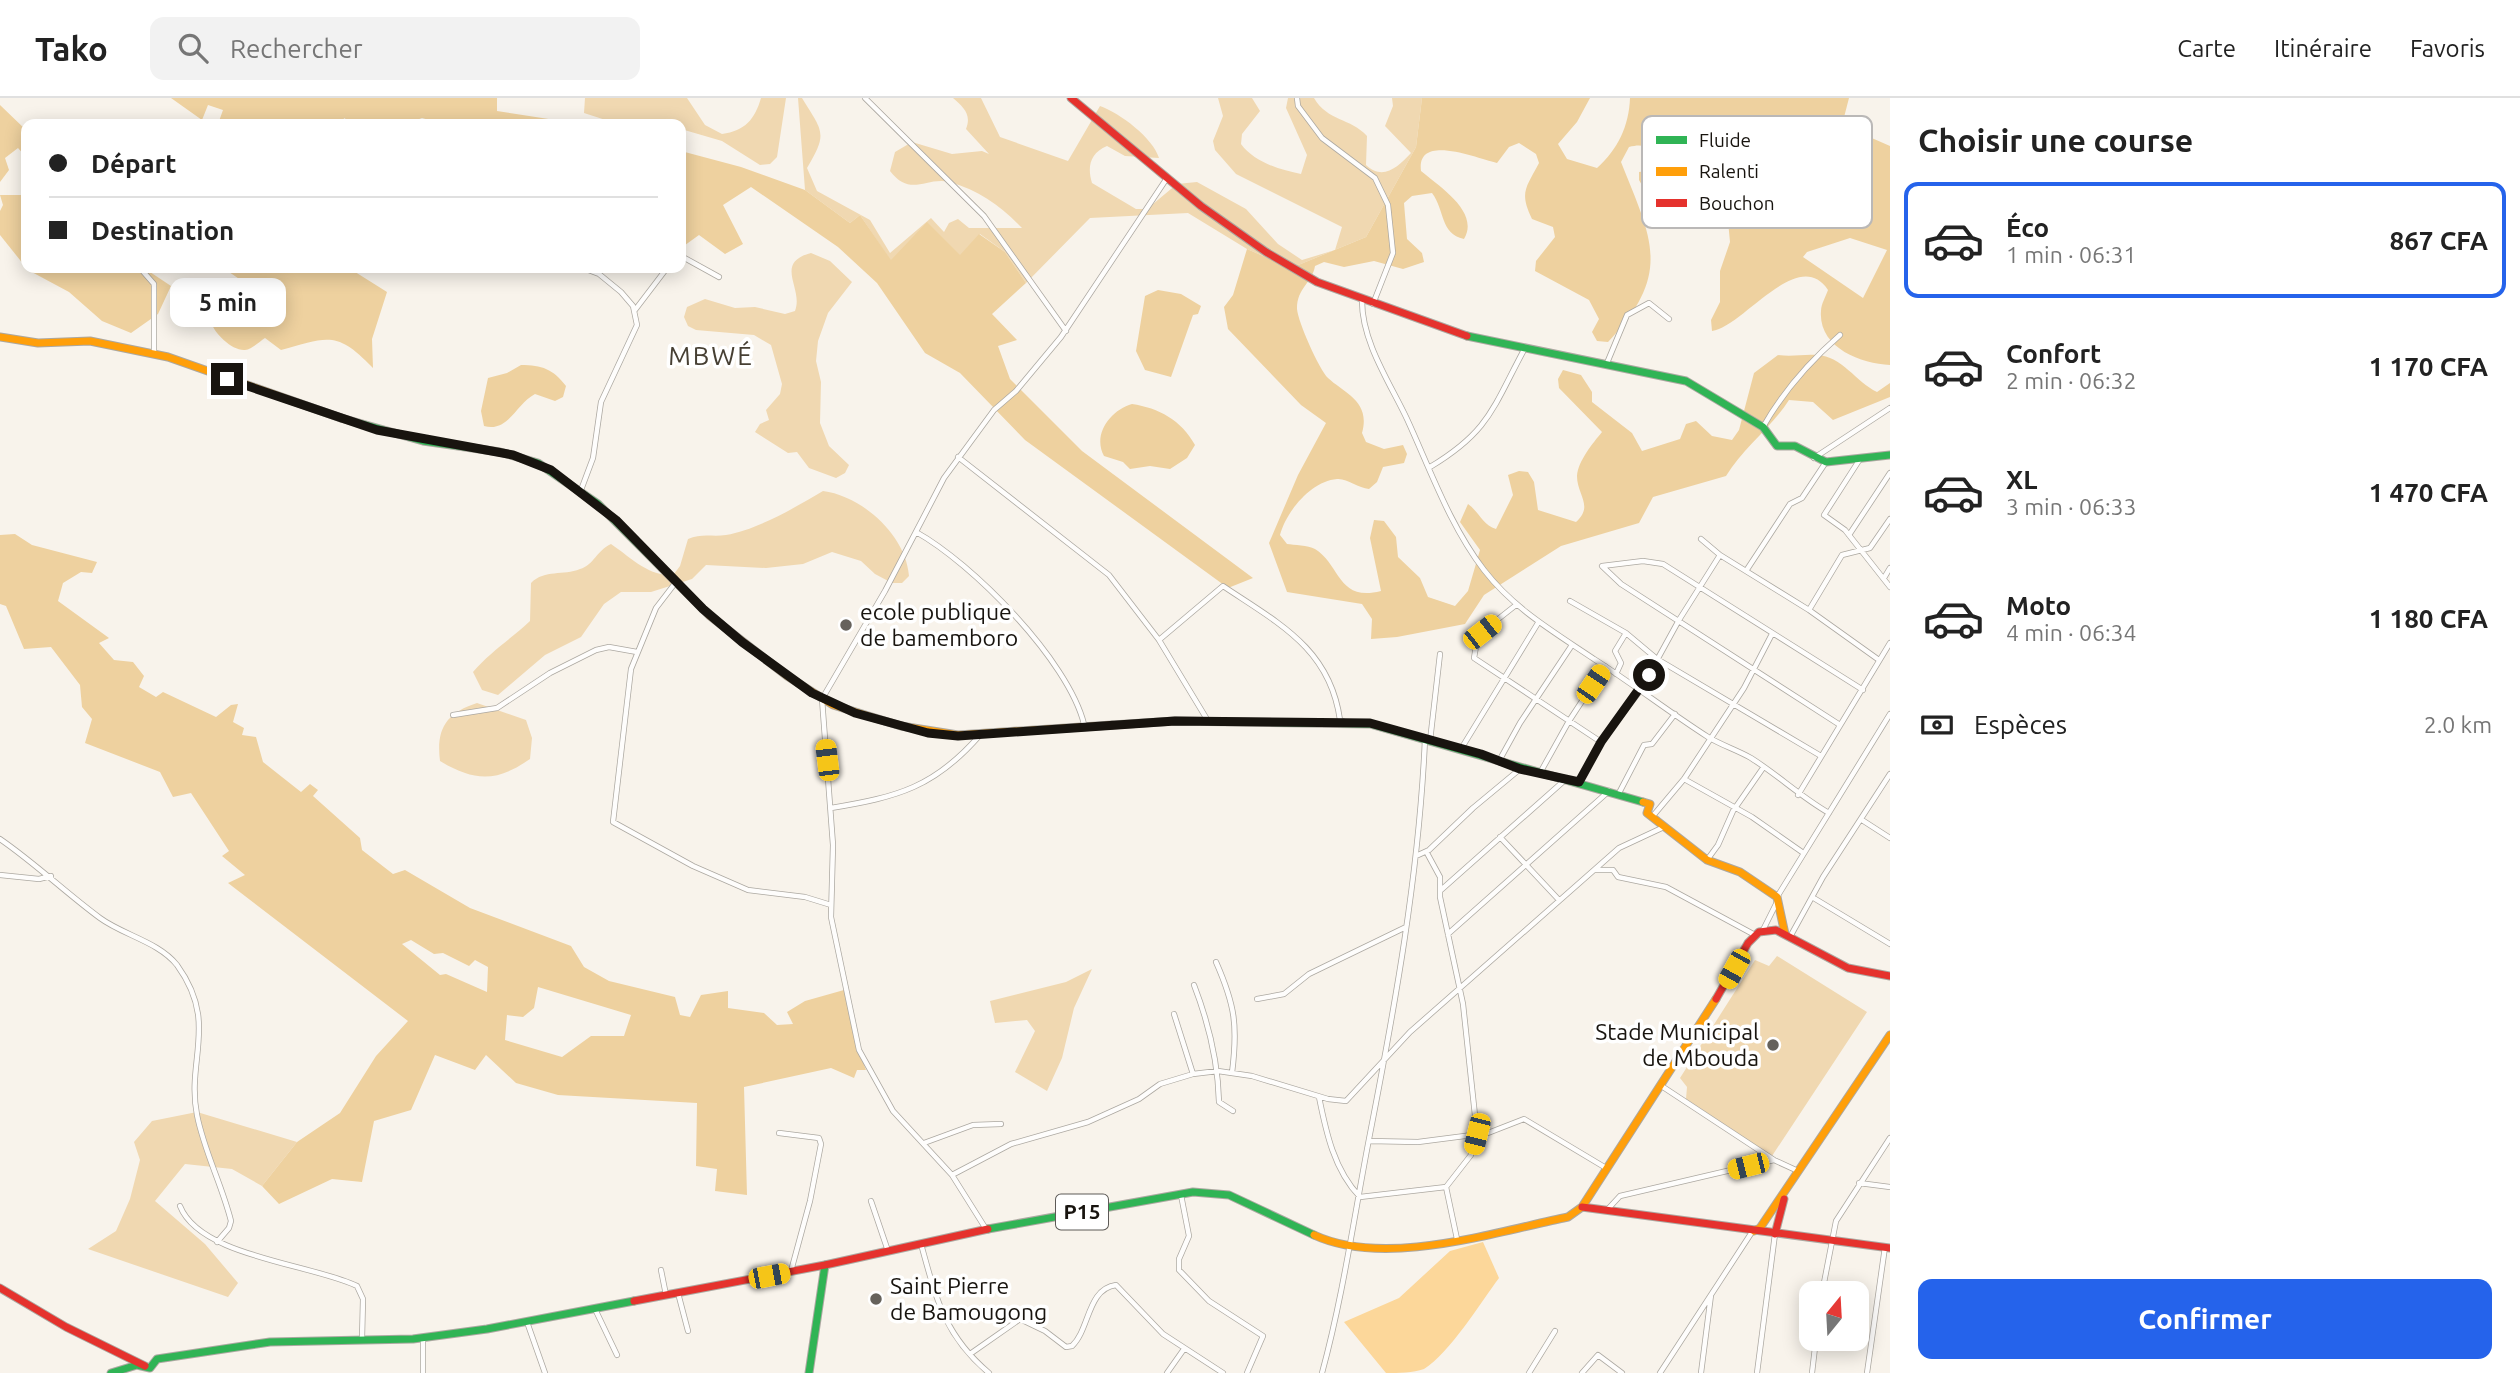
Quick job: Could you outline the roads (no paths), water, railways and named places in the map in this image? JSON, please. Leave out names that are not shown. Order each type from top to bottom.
[{"type":"street","points":[[865,98],[984,216],[1066,331]]},
{"type":"street","points":[[1071,98],[1225,224],[1291,268],[1362,301],[1454,333],[1686,381],[1763,427],[1777,446],[1796,446],[1814,458],[1826,462],[1890,454]]},
{"type":"street","points":[[1297,98],[1298,106],[1322,138],[1375,178],[1388,205],[1394,253],[1373,305]]},
{"type":"street","points":[[986,1229],[952,1175],[893,1111],[859,1050],[834,939],[831,905],[831,808],[822,699],[939,486],[958,457],[994,410],[1016,391],[1066,331],[1167,178]]},
{"type":"street","points":[[686,259],[719,277]]},
{"type":"street","points":[[144,273],[154,284],[154,354]]},
{"type":"street","points":[[596,273],[621,292],[635,311]]},
{"type":"street","points":[[581,490],[593,458],[601,401],[634,335],[635,311],[663,273]]},
{"type":"street","points":[[1362,301],[1363,317],[1376,355],[1453,519],[1475,558],[1516,605],[1538,623],[1640,691],[1829,813]]},
{"type":"street","points":[[1607,363],[1627,315],[1649,303],[1669,319]]},
{"type":"street","points":[[1763,427],[1794,381],[1840,335]]},
{"type":"street","points":[[0,337],[30,342],[90,341],[154,354],[377,430],[526,459],[551,470],[581,490],[628,531],[724,628],[822,699],[849,711],[919,731],[980,735],[1208,721],[1376,724],[1520,769],[1609,790],[1650,804],[1647,813],[1707,860],[1740,872],[1778,898],[1788,935]]},
{"type":"street","points":[[1430,467],[1462,447],[1492,412],[1525,348]]},
{"type":"street","points":[[1814,458],[1890,408]]},
{"type":"street","points":[[958,457],[1097,563],[1120,588],[1159,640],[1208,721]]},
{"type":"street","points":[[1860,459],[1824,513],[1849,535],[1890,587]]},
{"type":"street","points":[[1746,571],[1790,504],[1802,498],[1826,462]]},
{"type":"street","points":[[1849,535],[1890,473]]},
{"type":"street","points":[[1810,610],[1842,555],[1864,552],[1875,544],[1890,519]]},
{"type":"street","points":[[916,531],[949,555],[1030,630],[1071,689],[1084,724],[1089,727]]},
{"type":"street","points":[[1701,539],[1720,555],[1810,610],[1879,660]]},
{"type":"street","points":[[1579,782],[1601,742],[1640,691],[1678,620],[1720,555]]},
{"type":"street","points":[[1840,725],[1621,584],[1602,566],[1654,561],[1700,586],[1863,690]]},
{"type":"street","points":[[1884,578],[1890,568]]},
{"type":"street","points":[[676,581],[656,608],[637,652],[626,691],[613,822],[704,871],[748,890],[811,898],[831,905]]},
{"type":"street","points":[[1159,640],[1223,586],[1284,627],[1315,656],[1331,686],[1340,720],[1345,723]]},
{"type":"street","points":[[1570,601],[1626,633],[1657,659],[1821,756]]},
{"type":"street","points":[[1516,605],[1482,632],[1475,642],[1474,658],[1601,742]]},
{"type":"street","points":[[1461,749],[1538,623]]},
{"type":"street","points":[[1616,674],[1621,663],[1615,651],[1626,633]]},
{"type":"street","points":[[1652,817],[1684,779],[1711,738],[1754,669],[1772,634]]},
{"type":"street","points":[[1798,795],[1890,643]]},
{"type":"street","points":[[1499,761],[1535,699],[1572,645]]},
{"type":"street","points":[[453,715],[497,708],[550,673],[596,650],[609,647],[637,652]]},
{"type":"street","points":[[1322,1373],[1351,1248],[1386,1058],[1407,926],[1427,740],[1440,654]]},
{"type":"street","points":[[1539,774],[1605,666]]},
{"type":"street","points":[[1619,793],[1644,745],[1652,744],[1662,726],[1675,714]]},
{"type":"street","points":[[1867,1373],[1888,1248],[1752,1232],[1582,1207],[1759,932],[1802,852],[1890,714]]},
{"type":"street","points":[[831,808],[886,799],[926,783],[957,762],[980,735]]},
{"type":"street","points":[[1707,860],[1718,845],[1736,808],[1763,768]]},
{"type":"street","points":[[1416,856],[1427,853],[1473,808],[1520,769]]},
{"type":"street","points":[[1788,935],[1890,774]]},
{"type":"street","points":[[1440,892],[1566,779]]},
{"type":"street","points":[[1684,779],[1736,808],[1802,852]]},
{"type":"street","points":[[1448,934],[1609,790]]},
{"type":"street","points":[[1861,820],[1890,838]]},
{"type":"street","points":[[952,1175],[1011,1144],[1088,1122],[1139,1099],[1165,1082],[1193,1074],[1218,1071],[1261,1078],[1319,1097],[1346,1101],[1410,1032],[1619,848],[1665,826]]},
{"type":"street","points":[[1500,837],[1559,900]]},
{"type":"street","points":[[0,839],[51,876],[101,918],[171,959],[189,987],[199,1020],[201,1038],[195,1091],[197,1112],[231,1221],[229,1228],[217,1242]]},
{"type":"street","points":[[1360,1197],[1446,1187],[1471,1155],[1477,1134],[1460,989],[1440,892],[1440,877],[1427,853]]},
{"type":"street","points":[[1595,870],[1613,870],[1618,877],[1666,887],[1759,932],[1788,935],[1848,968],[1890,976]]},
{"type":"street","points":[[0,875],[39,878],[51,876]]},
{"type":"street","points":[[1812,897],[1890,944]]},
{"type":"street","points":[[1257,999],[1284,994],[1309,974],[1407,926]]},
{"type":"street","points":[[1216,962],[1235,1012],[1237,1029],[1232,1073]]},
{"type":"street","points":[[1194,985],[1209,1022],[1218,1071],[1220,1105],[1233,1111]]},
{"type":"street","points":[[1174,1014],[1193,1074]]},
{"type":"street","points":[[1660,1373],[1752,1232],[1760,1228],[1787,1191],[1890,1035]]},
{"type":"street","points":[[1659,1085],[1774,1160],[1799,1172]]},
{"type":"street","points":[[1319,1097],[1337,1163],[1349,1185],[1360,1197]]},
{"type":"street","points":[[1369,1141],[1418,1142],[1477,1134],[1529,1119],[1606,1168]]},
{"type":"street","points":[[925,1143],[973,1125],[1001,1124]]},
{"type":"street","points":[[779,1133],[816,1137],[821,1144],[810,1201],[791,1272]]},
{"type":"street","points":[[1824,1281],[1836,1220],[1890,1138]]},
{"type":"street","points":[[1607,1211],[1620,1196],[1774,1160]]},
{"type":"street","points":[[1859,1183],[1890,1187]]},
{"type":"street","points":[[1446,1187],[1457,1239]]},
{"type":"street","points":[[1757,1373],[1775,1222],[1787,1191]]},
{"type":"street","name":"P15","points":[[111,1373],[137,1365],[150,1368],[157,1359],[208,1350],[281,1342],[423,1338],[527,1322],[791,1272],[986,1229],[1181,1194],[1212,1192],[1229,1195],[1310,1234],[1351,1248],[1417,1245],[1457,1239],[1568,1217],[1582,1207]]},
{"type":"street","points":[[1181,1194],[1189,1236],[1179,1259],[1179,1270],[1209,1301],[1263,1336],[1247,1373]]},
{"type":"street","points":[[872,1201],[888,1251]]},
{"type":"street","points":[[180,1206],[186,1216],[217,1242],[357,1286],[363,1299],[362,1339]]},
{"type":"street","points":[[921,1244],[941,1314],[970,1354],[989,1373]]},
{"type":"street","points":[[809,1373],[825,1265]]},
{"type":"street","points":[[661,1270],[666,1296]]},
{"type":"street","points":[[970,1354],[1020,1319],[1045,1331],[1066,1347],[1072,1346],[1085,1329],[1096,1297],[1116,1285],[1163,1334],[1223,1373]]},
{"type":"street","points":[[0,1288],[66,1327],[150,1368]]},
{"type":"street","points":[[678,1293],[688,1331]]},
{"type":"street","points":[[1701,1373],[1711,1294]]},
{"type":"street","points":[[594,1309],[617,1355]]},
{"type":"street","points":[[527,1322],[545,1373]]},
{"type":"street","points":[[1530,1373],[1555,1331]]},
{"type":"street","points":[[423,1338],[423,1373]]},
{"type":"street","points":[[1167,1373],[1184,1349]]},
{"type":"street","points":[[1812,1373],[1815,1351]]},
{"type":"street","points":[[1582,1373],[1598,1355],[1622,1373]]},
{"type":"place","name":"ecole publique de bamemboro","points":[[846,625]]},
{"type":"place","name":"Stade Municipal de Mbouda","points":[[1773,1045]]},
{"type":"place","name":"Saint Pierre de Bamougong","points":[[876,1299]]},
{"type":"district","name":"MBWÉ","points":[[711,356]]}]
